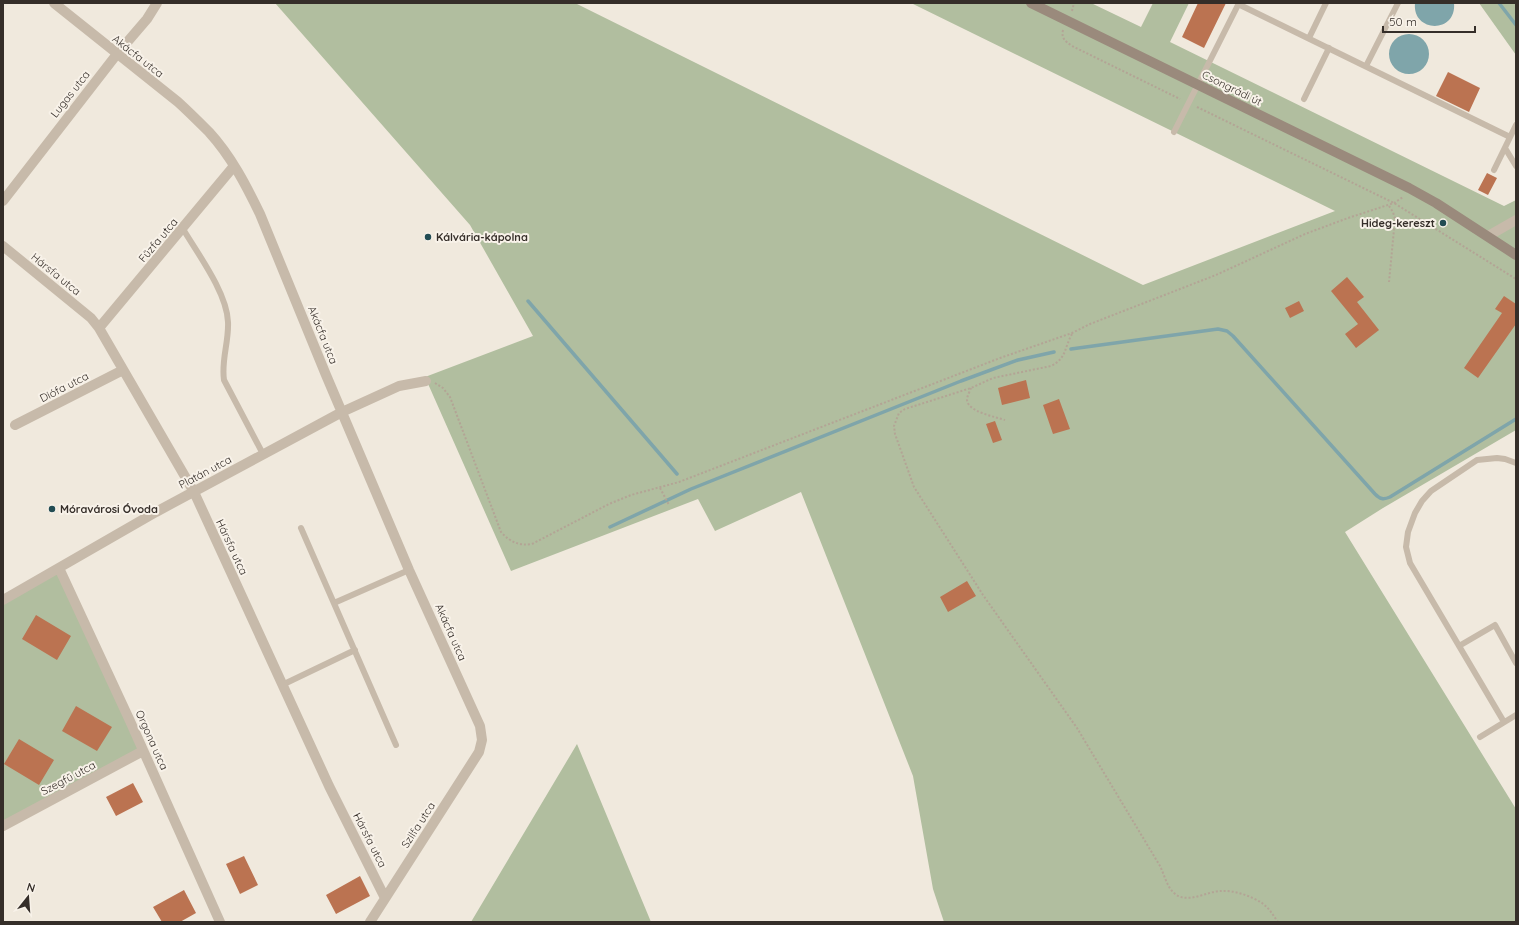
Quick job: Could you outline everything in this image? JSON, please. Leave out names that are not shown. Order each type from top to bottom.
[{"type":"main road","name":"Csongrádi út","points":[[1031,3],[1047,6],[1067,21],[1409,188],[1436,203],[1516,255]]},
{"type":"street","name":"Akácfa utca","points":[[54,3],[178,102],[197,120],[222,148],[248,189],[260,214],[409,570],[480,726],[482,740]]},
{"type":"street","name":"Lugas utca","points":[[3,201],[117,54],[147,18],[157,3]]},
{"type":"street","name":"Fűzfa utca","points":[[99,328],[234,166]]},
{"type":"street","points":[[1488,236],[1516,220]]},
{"type":"street","name":"Hársfa utca","points":[[3,246],[91,318],[99,328],[194,492],[328,786],[385,898]]},
{"type":"street","name":"Diófa utca","points":[[15,425],[123,370]]},
{"type":"street","name":"Platán utca","points":[[3,600],[156,512],[342,412],[399,386],[426,381]]},
{"type":"street","name":"Orgona utca","points":[[59,568],[144,751],[219,922]]},
{"type":"street","name":"Szilfa utca","points":[[370,922],[479,752],[482,740]]},
{"type":"street","name":"Szegfű utca","points":[[3,826],[144,751]]},
{"type":"lane","points":[[1309,38],[1326,3]]},
{"type":"lane","points":[[1366,66],[1398,3]]},
{"type":"lane","points":[[1174,132],[1238,4],[1510,137]]},
{"type":"lane","points":[[1304,99],[1329,48]]},
{"type":"lane","points":[[1494,170],[1516,125]]},
{"type":"lane","points":[[1505,148],[1516,166]]},
{"type":"lane","points":[[183,229],[212,277],[226,306],[228,333],[223,371],[224,380],[263,454]]},
{"type":"lane","points":[[1504,722],[1410,563],[1406,547],[1408,532],[1415,513],[1422,501],[1431,491],[1477,460],[1498,458],[1516,463]]},
{"type":"lane","points":[[301,528],[396,745]]},
{"type":"lane","points":[[334,603],[409,570]]},
{"type":"lane","points":[[1459,646],[1495,625],[1516,663]]},
{"type":"lane","points":[[282,685],[355,650]]},
{"type":"lane","points":[[1480,737],[1516,715]]},
{"type":"path","points":[[1074,3],[1074,8],[1062,35],[1066,42],[1394,203],[1516,278]]},
{"type":"path","points":[[426,381],[435,383],[443,388],[450,397],[501,532],[508,540],[516,544],[532,544],[609,504],[631,495],[679,482],[1000,358],[1072,333],[1096,322],[1216,275],[1305,234],[1394,203],[1402,198],[1409,188]]},
{"type":"path","points":[[1388,205],[1396,219],[1389,282]]},
{"type":"path","points":[[1072,333],[1062,359],[1059,362],[1051,366],[993,378],[971,388],[912,406],[899,413],[894,426],[895,434],[914,488],[983,595],[1077,728],[1160,866],[1169,888],[1180,897],[1191,898],[1220,891],[1231,891],[1262,903],[1270,910],[1278,922]]},
{"type":"path","points":[[971,388],[967,401],[969,405],[975,410],[1005,420]]},
{"type":"path","points":[[660,488],[669,504]]},
{"type":"green space","points":[[275,3],[575,3],[1143,285],[1335,211],[911,3],[1091,3],[1141,27],[1153,3],[1189,3],[1170,42],[1504,206],[1516,200],[1516,430],[1345,532],[1516,809],[1516,922],[944,922],[933,889],[913,776],[801,492],[715,531],[698,499],[511,571],[425,377],[533,336],[470,225]]},
{"type":"green space","points":[[1479,3],[1516,3],[1516,55]]},
{"type":"green space","points":[[59,568],[143,751],[3,825],[3,600]]},
{"type":"green space","points":[[577,744],[651,922],[471,922]]},
{"type":"water","points":[[1415,3],[1454,3],[1453,13],[1449,20],[1442,25],[1434,26],[1420,20],[1416,13]]},
{"type":"water","points":[[1409,34],[1417,36],[1423,40],[1427,46],[1429,54],[1427,62],[1423,68],[1417,72],[1409,74],[1401,72],[1395,68],[1391,62],[1389,54],[1391,46],[1395,40],[1401,36]]},
{"type":"building","points":[[1198,3],[1226,3],[1204,48],[1182,37]]},
{"type":"building","points":[[1448,72],[1480,88],[1469,112],[1436,96]]},
{"type":"building","points":[[1487,173],[1497,178],[1488,195],[1478,190]]},
{"type":"building","points":[[1347,277],[1364,297],[1357,302],[1379,330],[1356,348],[1345,334],[1358,324],[1331,291]]},
{"type":"building","points":[[1504,296],[1516,304],[1516,324],[1478,378],[1464,368],[1502,313],[1495,309]]},
{"type":"building","points":[[1299,301],[1304,311],[1290,318],[1285,308]]},
{"type":"building","points":[[1026,380],[1030,398],[1002,405],[998,388]]},
{"type":"building","points":[[1059,399],[1070,429],[1053,434],[1043,405]]},
{"type":"building","points":[[995,421],[1002,440],[993,443],[986,424]]},
{"type":"building","points":[[967,581],[976,596],[948,612],[940,597]]},
{"type":"building","points":[[36,615],[71,636],[57,660],[22,639]]},
{"type":"building","points":[[76,706],[112,727],[97,751],[62,731]]},
{"type":"building","points":[[19,739],[54,760],[39,785],[4,764]]},
{"type":"building","points":[[133,783],[143,802],[116,816],[106,797]]},
{"type":"building","points":[[244,856],[258,885],[240,894],[226,864]]},
{"type":"building","points":[[360,876],[370,896],[336,914],[326,895]]},
{"type":"building","points":[[184,890],[196,913],[180,922],[162,922],[153,907]]},
{"type":"waterway","points":[[1499,3],[1516,25]]},
{"type":"waterway","points":[[528,301],[677,474]]},
{"type":"waterway","points":[[1071,349],[1218,329],[1227,331],[1375,494],[1382,498],[1390,497],[1516,419]]},
{"type":"waterway","points":[[610,527],[691,489],[961,381],[1018,360],[1054,352]]},
{"type":"place","name":"Hideg-kereszt","points":[[1443,223]]},
{"type":"place","name":"Kálvária-kápolna","points":[[428,237]]},
{"type":"place","name":"Móravárosi Óvoda","points":[[52,509]]}]
